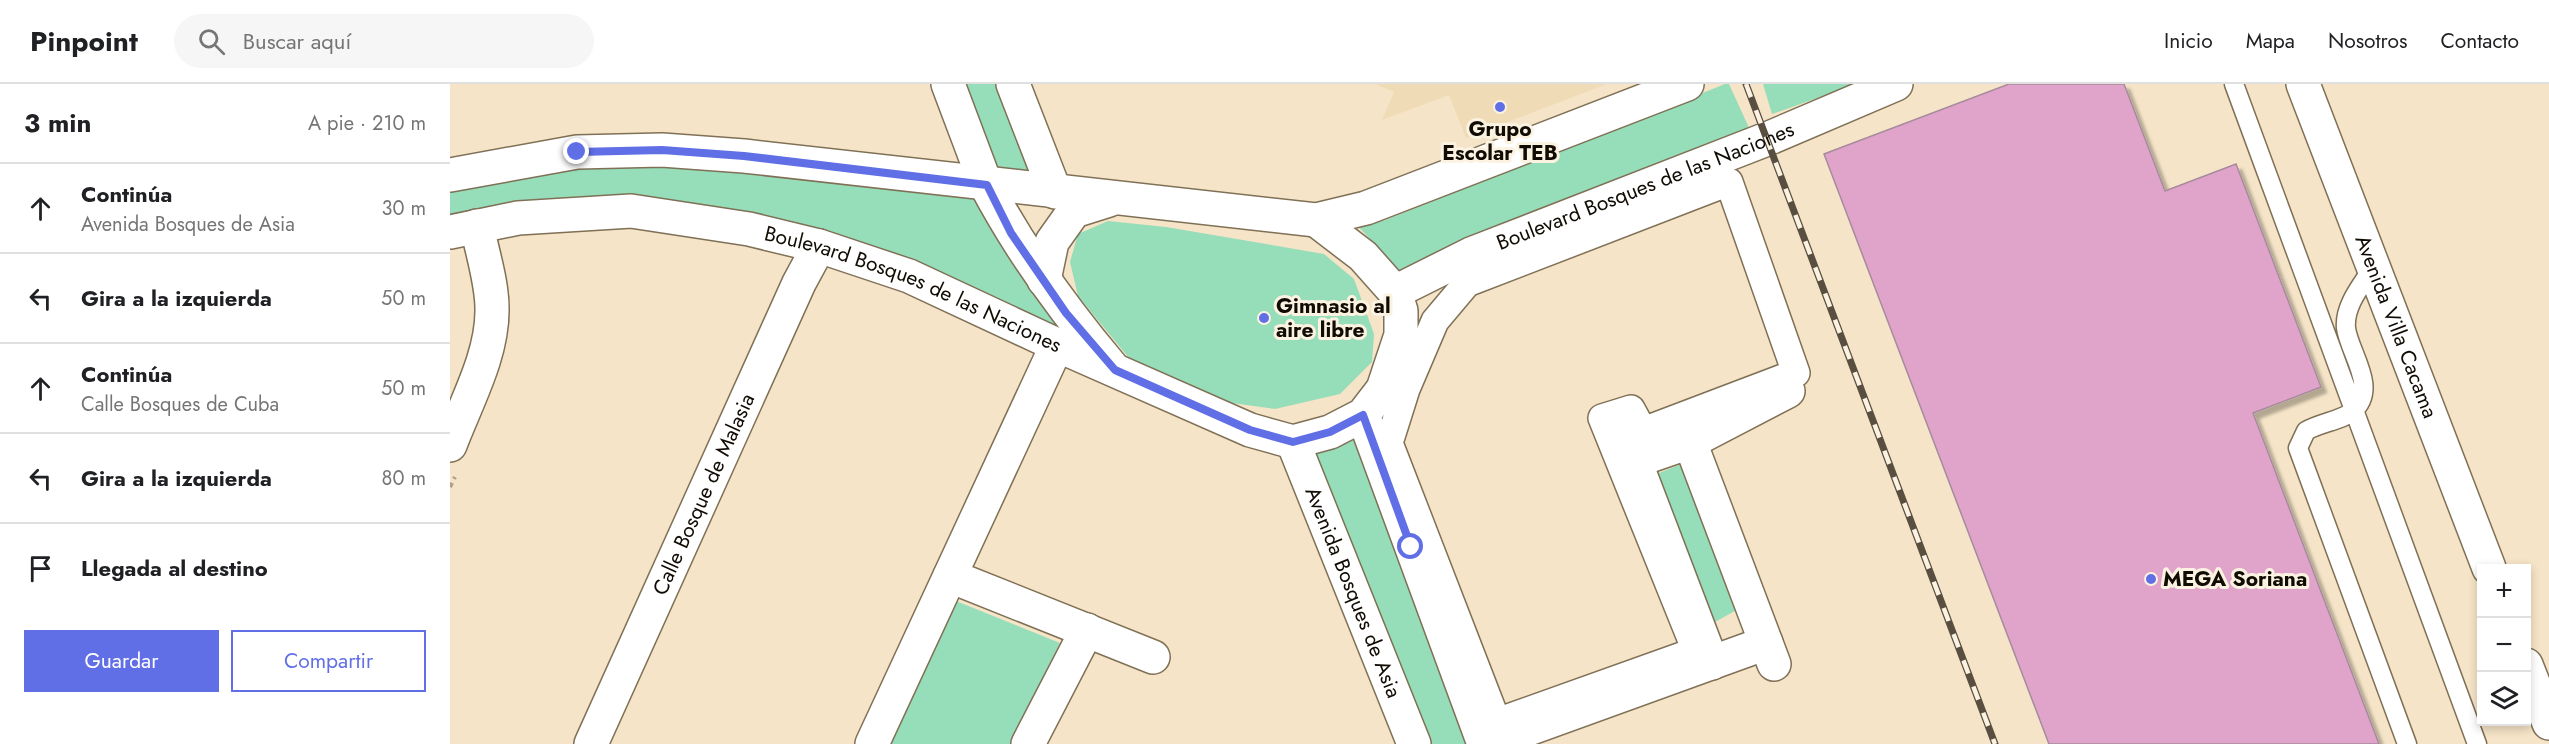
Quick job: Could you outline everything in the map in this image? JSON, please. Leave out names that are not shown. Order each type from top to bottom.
[{"type":"street","points":[[948,84],[987,185],[1011,233],[1066,313],[1115,370]]},
{"type":"street","points":[[1013,84],[1055,192]]},
{"type":"street","points":[[450,175],[577,152],[662,150],[744,156],[1316,220],[1366,208],[1687,84]]},
{"type":"street","name":"Boulevard Bosques de las Naciones","points":[[1395,292],[1472,254],[1767,139],[1896,84]]},
{"type":"street","name":"Avenida Villa Cacama","points":[[2303,84],[2372,269],[2487,564]]},
{"type":"street","points":[[1729,182],[1796,373],[1643,431],[1631,409],[1602,418],[1696,651],[1489,737],[1389,443],[1410,379],[1435,321],[1467,283],[1729,182]]},
{"type":"street","points":[[1044,280],[1052,242],[1074,211],[1114,199]]},
{"type":"street","name":"Boulevard Bosques de las Naciones","points":[[463,229],[518,218],[631,211],[748,229],[819,246],[909,276],[1057,345],[1250,430],[1293,442]]},
{"type":"street","points":[[1293,442],[1330,432],[1363,415],[1383,389],[1401,335],[1401,311],[1395,292],[1363,256],[1316,220]]},
{"type":"street","points":[[455,455],[487,350],[492,323],[492,305],[463,229]]},
{"type":"street","name":"Calle Bosque de Malasia","points":[[591,744],[799,283],[819,246]]},
{"type":"street","points":[[872,744],[1057,345]]},
{"type":"street","points":[[1712,663],[1630,447],[1690,442],[1788,391]]},
{"type":"street","points":[[1363,415],[1489,737]]},
{"type":"street","name":"Avenida Bosques de Asia","points":[[1293,442],[1414,744]]},
{"type":"street","points":[[1489,737],[1712,663],[1770,653],[1690,442]]},
{"type":"street","points":[[950,576],[1153,657]]},
{"type":"street","points":[[1028,744],[1087,630]]},
{"type":"street","points":[[2528,672],[2549,723]]},
{"type":"lane","points":[[2234,84],[2477,744]]},
{"type":"lane","points":[[2372,269],[2352,299],[2346,327],[2364,382],[2364,392],[2353,411],[2306,431],[2300,438],[2299,457],[2407,744]]},
{"type":"path","points":[[450,487],[455,455]]},
{"type":"shaded area","name":"Grupo Escolar TEB","points":[[1375,84],[1607,84],[1466,138],[1449,95],[1382,120],[1394,92]]},
{"type":"green space","points":[[965,84],[999,84],[1033,176],[1002,177]]},
{"type":"green space","points":[[1729,84],[1750,130],[1472,235],[1400,271],[1354,222],[1383,221]]},
{"type":"green space","points":[[1763,84],[1857,84],[1772,114]]},
{"type":"green space","points":[[579,160],[741,163],[977,197],[1005,252],[1067,333],[743,223],[450,233],[450,189]]},
{"type":"green space","points":[[1108,221],[1166,227],[1324,254],[1354,279],[1374,334],[1372,362],[1340,394],[1275,409],[1217,401],[1129,358],[1078,296],[1070,262],[1078,234]]},
{"type":"green space","points":[[1354,437],[1470,744],[1426,744],[1313,449]]},
{"type":"green space","points":[[1684,463],[1742,607],[1715,622],[1654,475]]},
{"type":"green space","points":[[956,601],[1060,643],[1010,744],[884,744]]},
{"type":"building","name":"MEGA Soriana","points":[[2009,84],[2124,84],[2165,191],[2236,164],[2321,387],[2253,413],[2379,744],[2049,744],[1824,154]]},
{"type":"railway","points":[[1746,84],[1995,744]]},
{"type":"place","name":"Grupo Escolar TEB","points":[[1500,107]]},
{"type":"place","name":"Gimnasio al aire libre","points":[[1264,318]]},
{"type":"place","name":"MEGA Soriana","points":[[2151,579]]},
{"type":"route","points":[[577,152],[662,150],[744,156],[987,185],[1011,233],[1066,313],[1115,370],[1250,430],[1293,442],[1330,432],[1363,415],[1411,547]]}]
